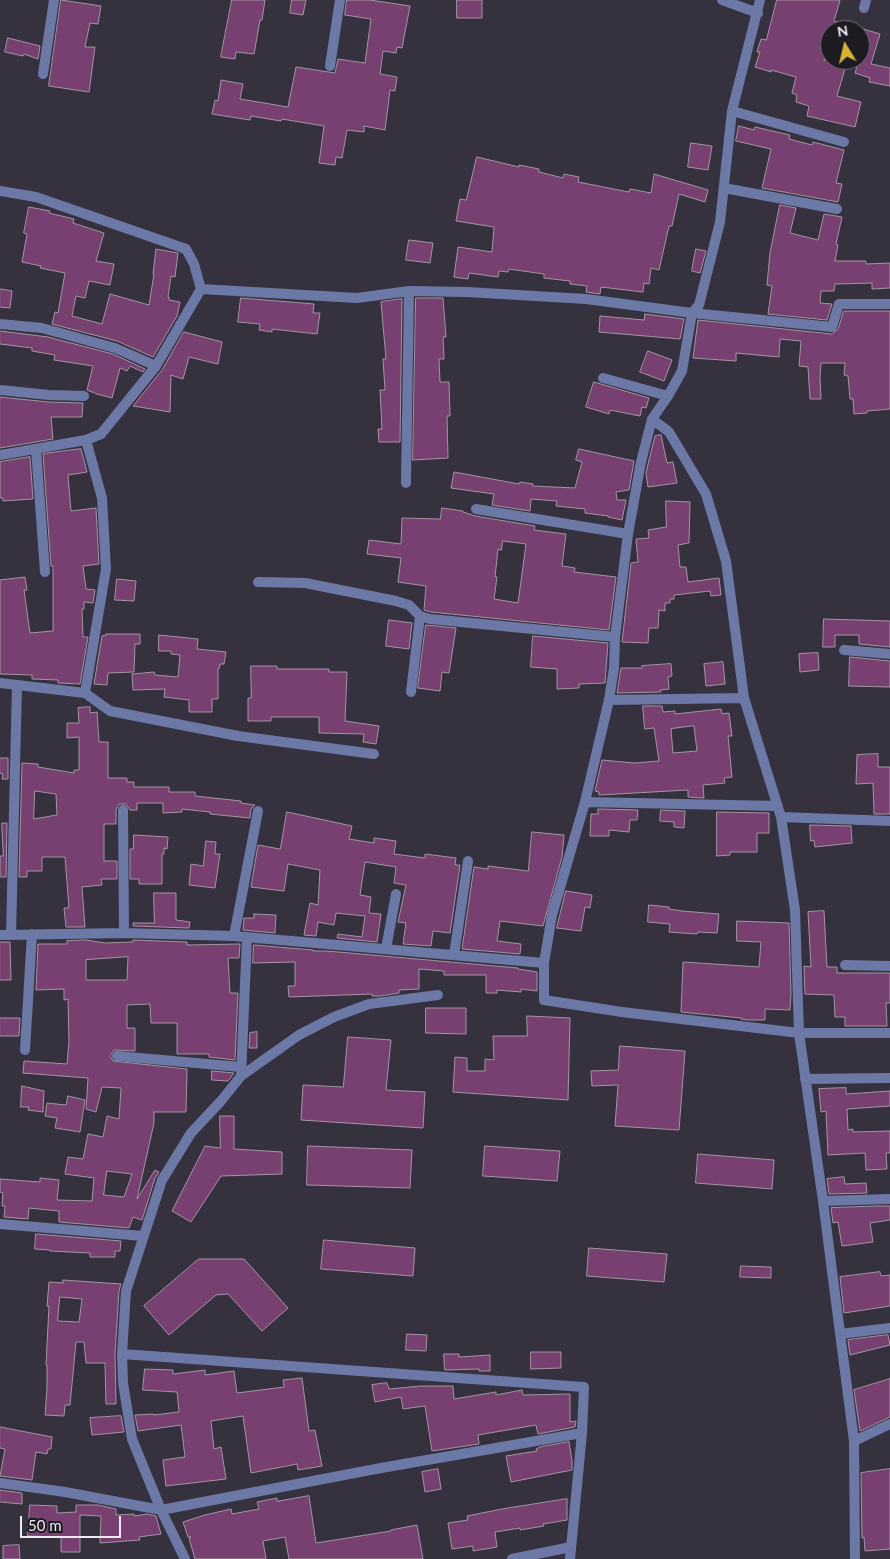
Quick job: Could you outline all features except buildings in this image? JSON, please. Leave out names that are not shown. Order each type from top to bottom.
[{"type":"street","points":[[43,74],[54,0]]},
{"type":"street","points":[[330,66],[340,0]]},
{"type":"street","points":[[722,0],[758,14]]},
{"type":"street","points":[[760,0],[732,111],[720,222],[700,305],[692,314],[682,371],[652,419],[641,462],[628,534],[614,637],[614,668],[609,700],[585,802],[552,915],[544,963],[544,1000],[622,1012],[799,1032],[890,1032]]},
{"type":"street","points":[[732,111],[844,142]]},
{"type":"street","points":[[724,188],[836,209]]},
{"type":"street","points":[[0,191],[36,197],[186,249],[194,264],[201,289],[156,366],[101,434],[86,440],[0,455]]},
{"type":"street","points":[[201,289],[357,298],[410,291],[467,292],[586,299],[692,314],[832,327],[840,304],[890,304]]},
{"type":"street","points":[[406,484],[410,291]]},
{"type":"street","points":[[0,324],[42,328],[115,348],[156,366]]},
{"type":"street","points":[[602,378],[668,396]]},
{"type":"street","points":[[0,390],[84,396]]},
{"type":"street","points":[[652,419],[668,432],[706,494],[726,561],[744,698],[781,818],[795,910],[799,1032],[854,1441],[855,1559]]},
{"type":"street","points":[[85,693],[106,569],[102,498],[86,440]]},
{"type":"street","points":[[36,449],[44,572]]},
{"type":"street","points":[[476,509],[628,534]]},
{"type":"street","points":[[258,582],[304,583],[396,601],[409,606],[420,616],[430,619],[614,637]]},
{"type":"street","points":[[411,692],[420,616]]},
{"type":"street","points":[[844,650],[890,654]]},
{"type":"street","points":[[0,683],[85,693],[110,711],[238,736],[374,754]]},
{"type":"street","points":[[11,934],[17,685]]},
{"type":"street","points":[[609,700],[744,698]]},
{"type":"street","points":[[585,802],[778,806]]},
{"type":"street","points":[[123,810],[124,933]]},
{"type":"street","points":[[234,936],[258,811]]},
{"type":"street","points":[[781,818],[890,821]]},
{"type":"street","points":[[454,955],[468,861]]},
{"type":"street","points":[[386,949],[396,894]]},
{"type":"street","points":[[0,935],[124,933],[234,936],[544,963]]},
{"type":"street","points":[[25,1050],[32,934]]},
{"type":"street","points":[[241,1072],[247,938]]},
{"type":"street","points":[[846,966],[890,966]]},
{"type":"street","points":[[185,1559],[161,1510],[132,1439],[123,1383],[122,1354],[126,1291],[162,1180],[191,1133],[221,1101],[241,1072],[299,1035],[334,1017],[369,1004],[438,995]]},
{"type":"street","points":[[117,1056],[241,1072]]},
{"type":"street","points":[[805,1079],[890,1078]]},
{"type":"street","points":[[823,1201],[890,1199]]},
{"type":"street","points":[[0,1224],[143,1236]]},
{"type":"street","points":[[840,1334],[890,1328]]},
{"type":"street","points":[[122,1354],[584,1387],[582,1434],[570,1559]]},
{"type":"street","points":[[854,1441],[890,1424]]},
{"type":"street","points":[[0,1483],[65,1492],[161,1510],[381,1468],[582,1434]]},
{"type":"street","points":[[512,1559],[571,1547]]}]
